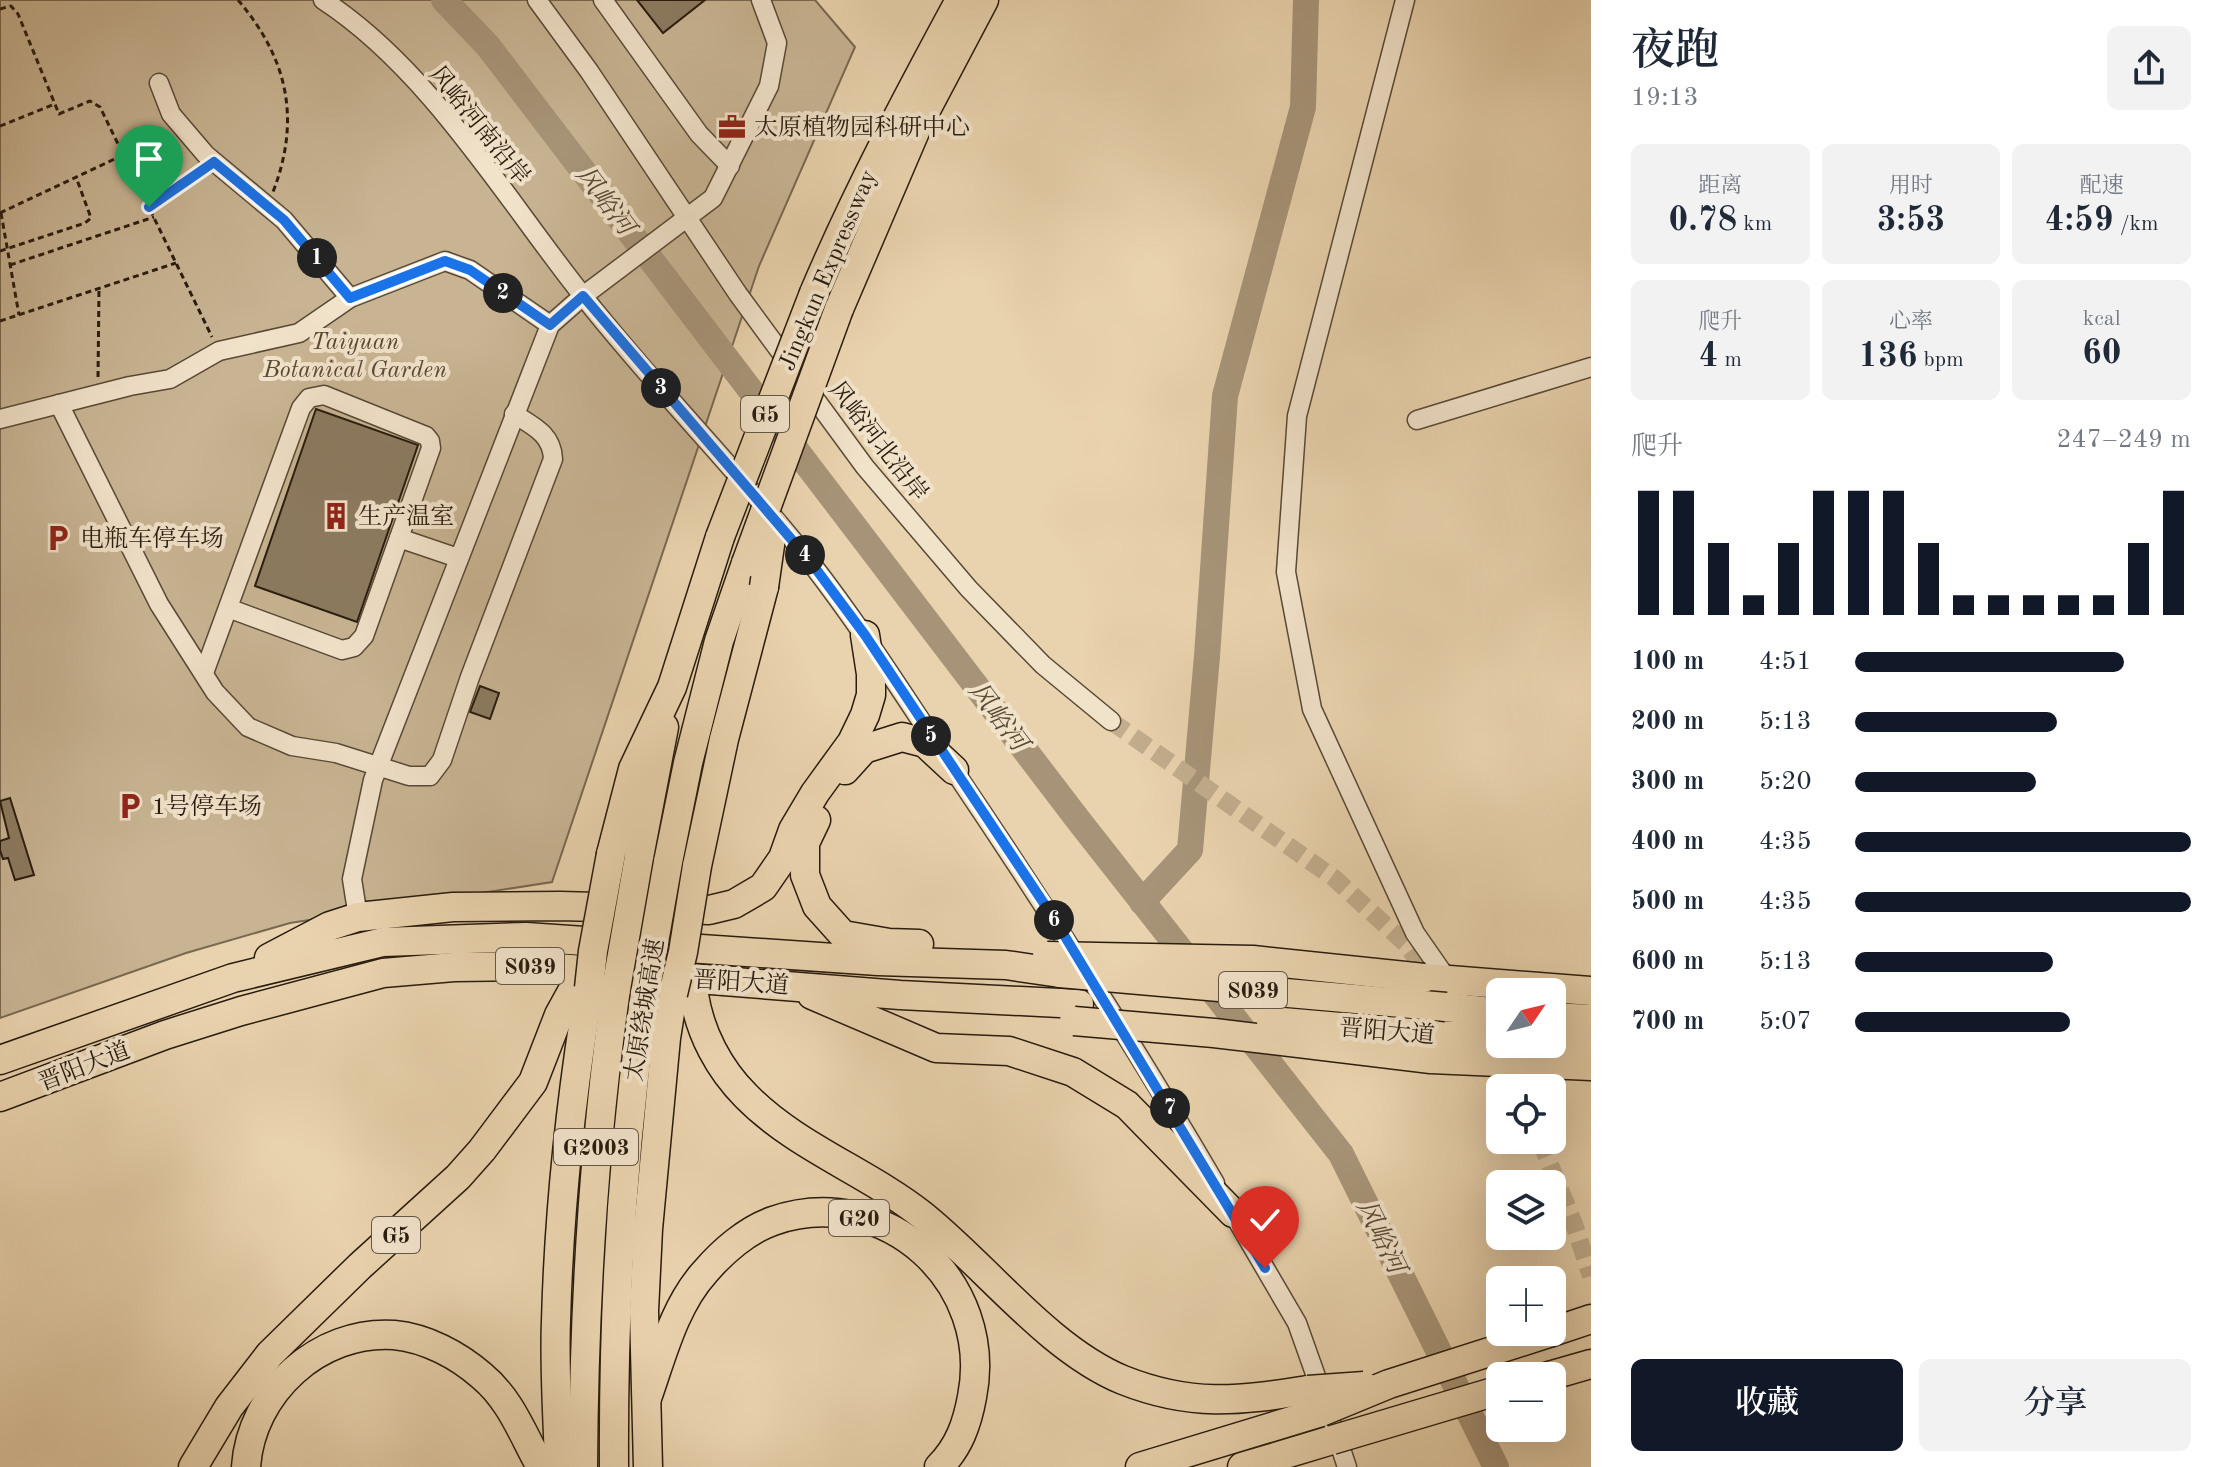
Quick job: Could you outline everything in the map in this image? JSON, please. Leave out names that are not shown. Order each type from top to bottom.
[{"type":"highway","name":"Jingkun Expressway","points":[[672,687],[720,537],[814,293],[848,214],[960,0]]},
{"type":"highway","name":"Jingkun Expressway","points":[[782,468],[839,309],[917,127],[984,0]]},
{"type":"highway","name":"太原绕城高速","points":[[614,1467],[613,1384],[631,1091],[671,994],[668,862],[688,763],[719,641],[782,468]]},
{"type":"highway","name":"G5","points":[[648,1467],[644,1311],[648,1229],[671,994],[683,952],[697,866],[727,724],[764,587],[782,468]]},
{"type":"highway","points":[[233,978],[330,926],[358,917],[453,907],[709,910],[734,904],[763,887],[783,858],[793,830],[815,793],[852,742],[871,695],[865,635]]},
{"type":"highway","name":"太原绕城高速","points":[[583,1467],[587,1270],[602,1087],[594,988],[625,855],[672,687]]},
{"type":"highway","points":[[954,770],[925,743],[902,737],[864,749],[843,773],[805,843],[805,875],[817,906],[843,935],[889,943],[991,947],[1053,964]]},
{"type":"highway","name":"G5","points":[[193,1467],[229,1407],[270,1354],[352,1273],[458,1177],[533,1082],[559,1015],[594,988],[593,951],[625,855]]},
{"type":"highway","name":"晋阳大道","points":[[0,1060],[233,978],[383,942],[526,937],[878,961],[1053,964],[1439,988],[1591,991]]},
{"type":"highway","name":"晋阳大道","points":[[0,1097],[165,1035],[241,1011],[383,973],[454,967],[532,966],[961,998],[1077,1013],[1432,1047],[1591,1066]]},
{"type":"highway","points":[[789,986],[936,1048],[1009,1051],[1073,1072],[1127,1105],[1233,1213]]},
{"type":"highway","points":[[559,1467],[556,1323],[560,1242],[577,1065],[594,988]]},
{"type":"highway","name":"晋阳大道","points":[[1439,988],[1486,1007]]},
{"type":"highway","points":[[671,994],[708,1042],[724,1069],[767,1116],[920,1214],[1091,1364],[1157,1392],[1192,1399],[1314,1401]]},
{"type":"highway","points":[[1566,1018],[1591,1019]]},
{"type":"highway","name":"晋阳大道","points":[[1432,1047],[1486,1040]]},
{"type":"highway","points":[[1566,1042],[1591,1044]]},
{"type":"highway","name":"G20","points":[[647,1398],[680,1309],[703,1273],[734,1243],[771,1222],[804,1214],[842,1213],[882,1224],[916,1244],[945,1275],[965,1308],[975,1343],[975,1379],[967,1422],[952,1454],[939,1467]]},
{"type":"highway","points":[[1140,1467],[1314,1401],[1389,1384],[1591,1319]]},
{"type":"highway","points":[[246,1467],[256,1425],[270,1396],[288,1374],[310,1357],[336,1345],[367,1336],[396,1335],[450,1353],[482,1376],[503,1397],[541,1467]]},
{"type":"highway","points":[[1242,1467],[1486,1394]]},
{"type":"highway","points":[[1293,1467],[1332,1440]]},
{"type":"street","name":"风峪河南沿岸","points":[[323,0],[386,51],[439,109],[810,561],[865,635],[1055,920],[1297,1323],[1347,1467]]},
{"type":"street","name":"风峪河北沿岸","points":[[537,0],[589,71],[738,294],[865,467],[969,589],[1043,665],[1111,721]]},
{"type":"street","points":[[603,0],[699,134],[730,166]]},
{"type":"street","points":[[358,917],[352,879],[373,780],[550,325],[713,198],[769,86],[777,43],[761,0]]},
{"type":"street","points":[[1405,0],[1297,416],[1286,572],[1312,709],[1439,988]]},
{"type":"street","points":[[159,83],[171,114],[214,162],[284,220],[350,298]]},
{"type":"street","points":[[0,419],[170,379],[219,351],[299,333],[350,298],[445,261],[470,270],[550,325]]},
{"type":"street","points":[[1417,420],[1591,367]]},
{"type":"street","points":[[204,673],[301,408],[309,398],[324,395],[426,436],[431,448],[364,636],[354,647],[342,650],[228,608]]},
{"type":"street","points":[[59,404],[159,604],[215,692],[248,727],[292,746],[336,753],[409,776],[430,776],[442,760],[553,459],[552,445],[537,428],[514,414]]},
{"type":"street","points":[[399,538],[458,558]]},
{"type":"path","points":[[238,0],[252,17],[282,72],[290,127],[280,173],[267,206]]},
{"type":"path","points":[[0,9],[11,6],[18,14],[59,114],[90,101],[100,107],[219,351]]},
{"type":"path","points":[[0,126],[55,104]]},
{"type":"path","points":[[19,315],[0,213],[123,155]]},
{"type":"path","points":[[149,207],[214,162]]},
{"type":"path","points":[[0,251],[85,223],[91,218],[76,177]]},
{"type":"path","points":[[10,265],[154,217]]},
{"type":"path","points":[[0,321],[176,263]]},
{"type":"path","points":[[98,395],[99,289]]},
{"type":"green space","name":"Taiyuan Botanical Garden","points":[[0,0],[815,0],[855,47],[759,266],[552,882],[290,923],[186,953],[0,1018]]},
{"type":"building","points":[[637,0],[705,0],[663,33]]},
{"type":"building","points":[[147,144],[169,184],[158,190],[136,150]]},
{"type":"building","name":"生产温室","points":[[316,409],[418,445],[357,622],[255,586]]},
{"type":"building","points":[[480,686],[499,693],[490,719],[470,712]]},
{"type":"building","points":[[10,798],[34,875],[15,880],[8,858],[3,859],[0,850],[0,841],[9,838],[0,801]]},
{"type":"waterway","name":"风峪河","points":[[444,0],[488,46],[1079,821],[1341,1154],[1496,1467]]},
{"type":"waterway","points":[[1142,902],[1190,850],[1225,396],[1303,107],[1306,0]]},
{"type":"tunnel","points":[[1111,721],[1334,878],[1405,943],[1435,982]]},
{"type":"tunnel","points":[[1495,1059],[1507,1074]]},
{"type":"tunnel","points":[[1546,1154],[1591,1276]]},
{"type":"place","name":"太原植物园科研中心","points":[[732,127]]},
{"type":"place","name":"生产温室","points":[[336,516]]},
{"type":"place","name":"电瓶车停车场","points":[[58,538]]},
{"type":"place","name":"1号停车场","points":[[130,806]]},
{"type":"route","points":[[149,207],[214,162],[284,220],[350,298],[445,261],[470,270],[550,325],[583,296],[810,561],[865,635],[1055,920],[1265,1268]]}]
